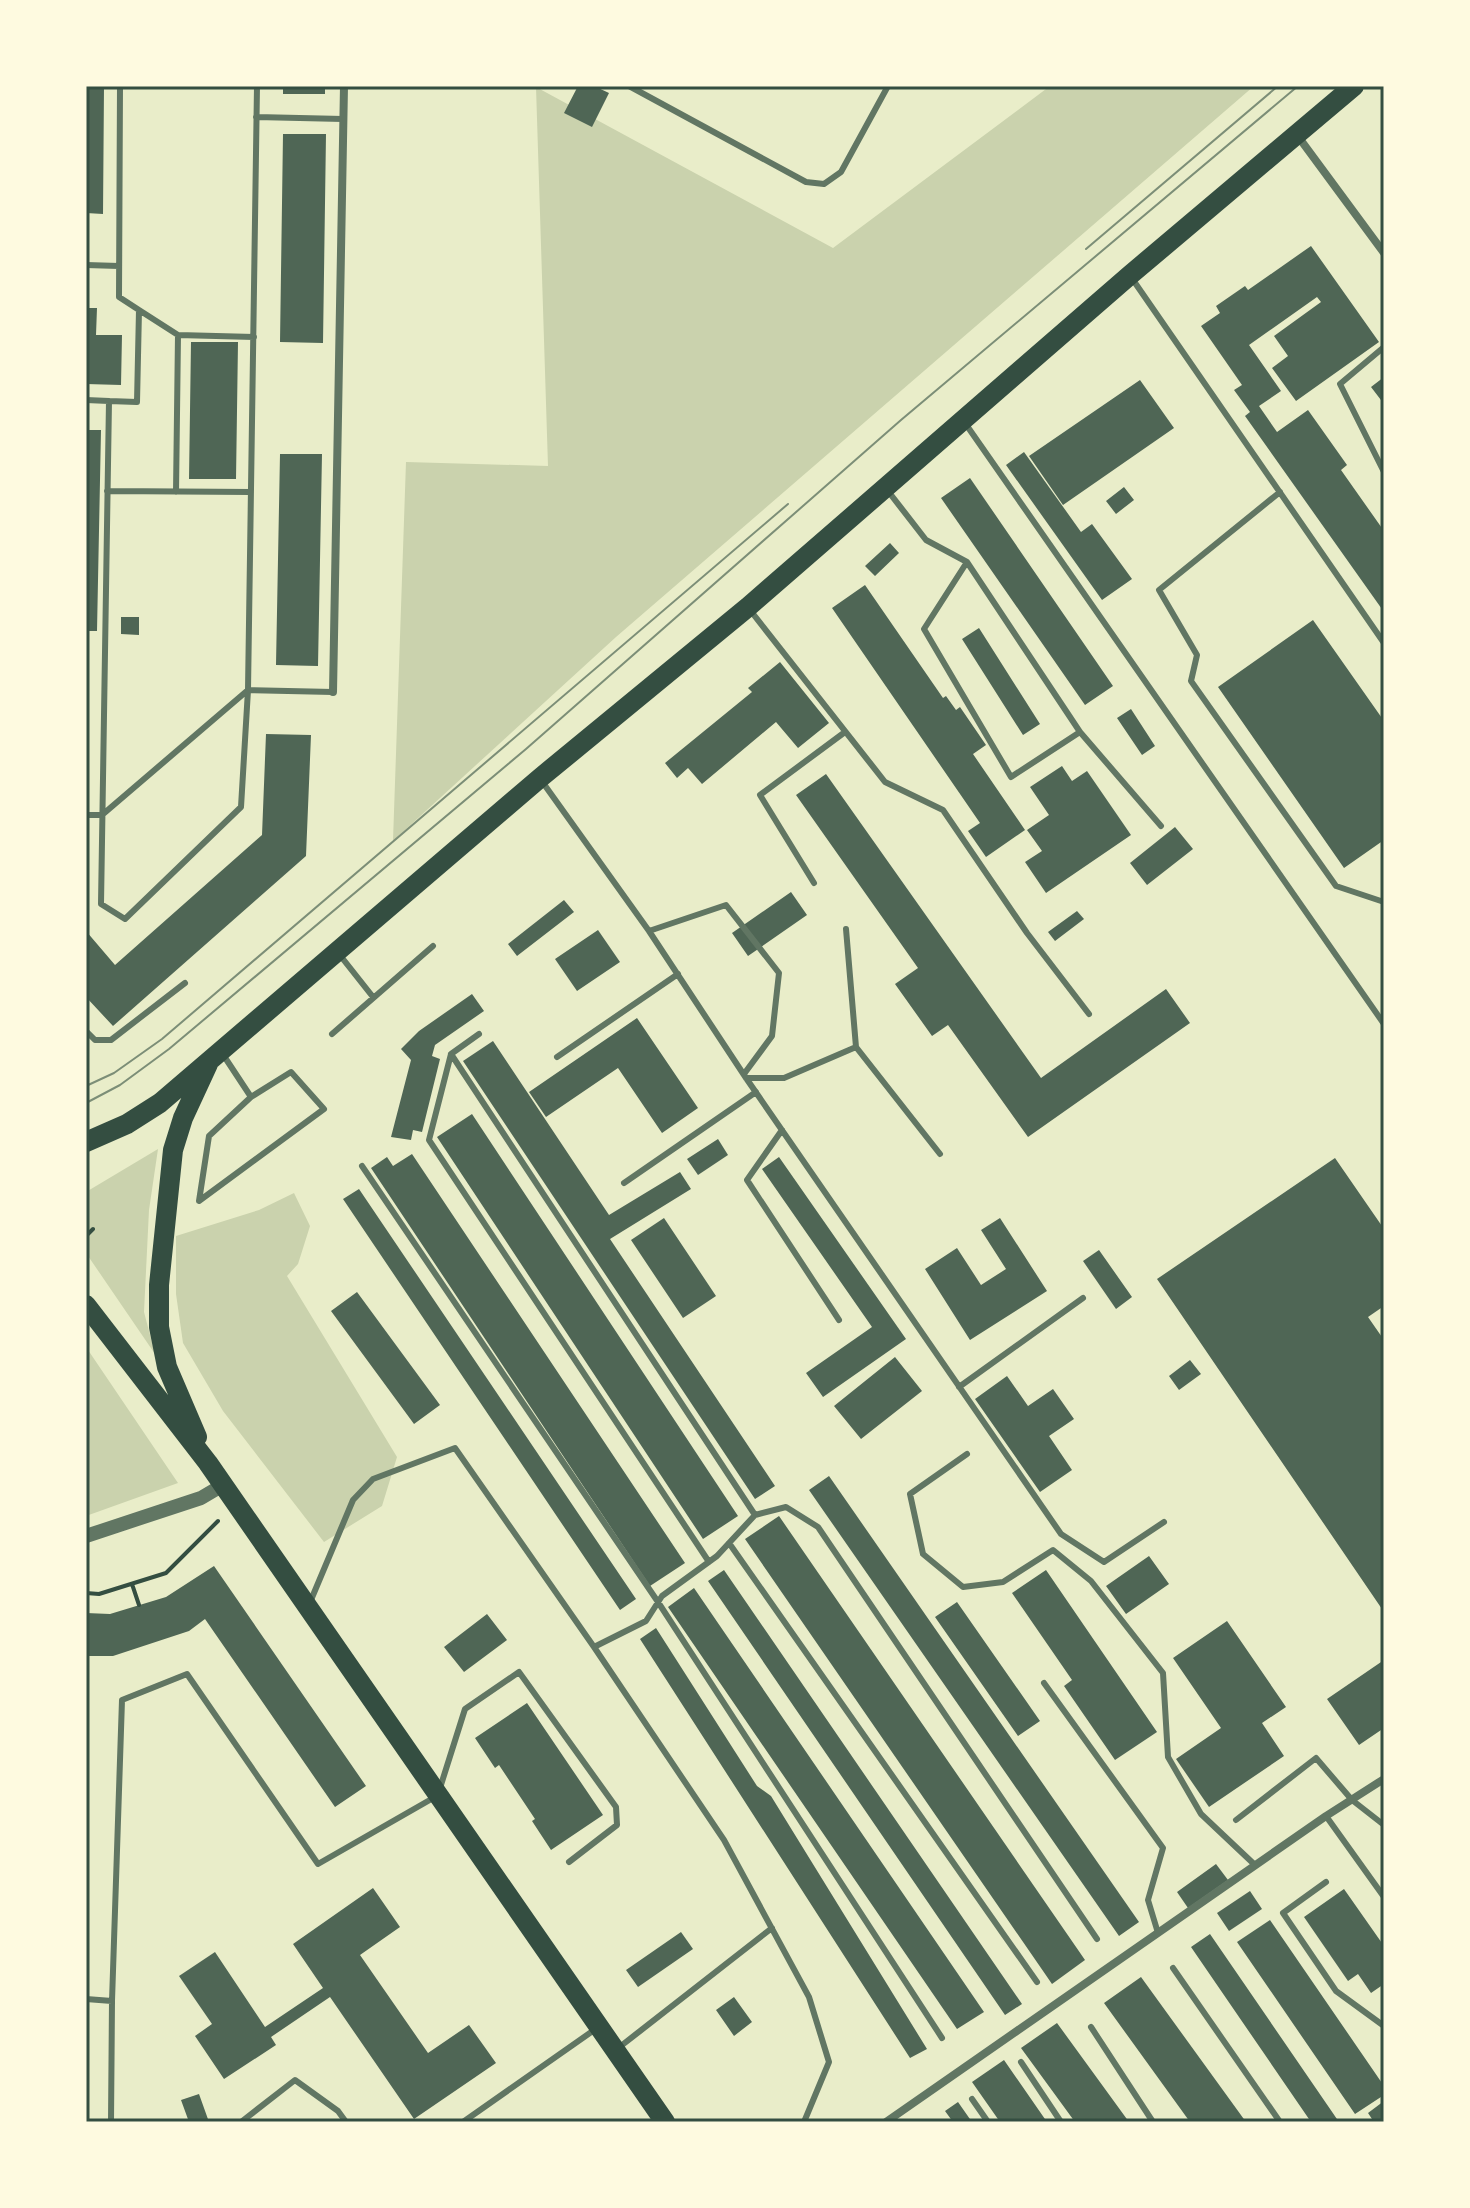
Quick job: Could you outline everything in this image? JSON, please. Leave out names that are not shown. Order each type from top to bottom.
[{"type":"main road","points":[[86,1142],[127,1124],[160,1103],[540,778],[748,607],[1130,275],[1354,86]]},
{"type":"main road","points":[[208,1463],[167,1367],[159,1327],[159,1285],[173,1150],[183,1118],[216,1054]]},
{"type":"main road","points":[[86,1305],[208,1463],[665,2122]]},
{"type":"street","points":[[333,692],[344,86]]},
{"type":"street","points":[[1297,135],[1384,253]]},
{"type":"street","points":[[86,1536],[201,1498],[223,1485]]},
{"type":"street","points":[[886,2122],[1326,1816],[1384,1779]]},
{"type":"lane","points":[[120,86],[119,297],[178,335],[254,337]]},
{"type":"lane","points":[[109,401],[101,904],[125,919],[241,807],[248,690],[257,86]]},
{"type":"lane","points":[[629,86],[806,182],[824,184],[841,172],[888,86]]},
{"type":"lane","points":[[256,117],[343,119]]},
{"type":"lane","points":[[86,265],[119,266]]},
{"type":"lane","points":[[1130,275],[1384,643]]},
{"type":"lane","points":[[86,400],[137,402],[139,310]]},
{"type":"lane","points":[[176,492],[178,335]]},
{"type":"lane","points":[[1384,347],[1340,384],[1384,472]]},
{"type":"lane","points":[[963,420],[1384,1024]]},
{"type":"lane","points":[[886,488],[926,540],[967,562],[1080,732],[1161,826]]},
{"type":"lane","points":[[107,491],[251,492]]},
{"type":"lane","points":[[1280,492],[1159,590],[1197,655],[1191,681],[1336,886],[1384,902]]},
{"type":"lane","points":[[967,562],[924,629],[1011,777],[1080,732]]},
{"type":"lane","points":[[748,607],[885,782],[943,810],[1027,933],[1089,1014]]},
{"type":"lane","points":[[86,815],[102,815],[248,690],[333,692]]},
{"type":"lane","points":[[814,883],[760,795],[845,732]]},
{"type":"lane","points":[[540,778],[649,931],[745,1076],[1061,1534],[1104,1562],[1164,1522]]},
{"type":"lane","points":[[649,931],[726,905],[779,973],[772,1036],[745,1076]]},
{"type":"lane","points":[[846,929],[856,1047],[940,1154]]},
{"type":"lane","points":[[332,1034],[433,946]]},
{"type":"lane","points":[[337,951],[373,997]]},
{"type":"lane","points":[[557,1057],[678,974]]},
{"type":"lane","points":[[86,1031],[95,1040],[111,1040],[185,983]]},
{"type":"lane","points":[[479,1034],[451,1054],[429,1140],[709,1562]]},
{"type":"lane","points":[[745,1076],[784,1078],[856,1047]]},
{"type":"lane","points":[[216,1054],[251,1097]]},
{"type":"lane","points":[[451,1054],[755,1515]]},
{"type":"lane","points":[[291,1072],[324,1109],[199,1201],[209,1136],[251,1097],[291,1072]]},
{"type":"lane","points":[[624,1183],[756,1092]]},
{"type":"lane","points":[[782,1130],[747,1180],[839,1320]]},
{"type":"lane","points":[[362,1166],[658,1602],[942,2038]]},
{"type":"lane","points":[[959,1387],[1083,1298]]},
{"type":"lane","points":[[308,1607],[353,1500],[373,1479],[455,1448],[724,1840],[809,1997],[829,2062],[804,2122]]},
{"type":"lane","points":[[967,1454],[910,1494],[923,1554],[963,1587],[1003,1582],[1053,1550],[1091,1581],[1163,1673],[1168,1757],[1201,1814],[1255,1865]]},
{"type":"lane","points":[[594,1647],[646,1621],[662,1596],[709,1562],[755,1515],[786,1507],[818,1527],[1097,1939]]},
{"type":"lane","points":[[729,1543],[1037,1982]]},
{"type":"lane","points":[[111,2122],[122,1700],[187,1674],[318,1864],[438,1795],[465,1709],[519,1672],[616,1807],[617,1825],[569,1862]]},
{"type":"lane","points":[[1044,1683],[1163,1848],[1148,1900],[1158,1933]]},
{"type":"lane","points":[[1236,1820],[1316,1758],[1352,1800],[1384,1825]]},
{"type":"lane","points":[[1326,1816],[1384,1897]]},
{"type":"lane","points":[[1326,1882],[1283,1913],[1336,1991],[1384,2026]]},
{"type":"lane","points":[[615,2050],[772,1928]]},
{"type":"lane","points":[[1173,1968],[1280,2122]]},
{"type":"lane","points":[[86,1999],[112,2001]]},
{"type":"lane","points":[[463,2122],[599,2027]]},
{"type":"lane","points":[[1091,2027],[1153,2122]]},
{"type":"lane","points":[[1021,2062],[1061,2122]]},
{"type":"lane","points":[[241,2122],[295,2080],[338,2111],[346,2122]]},
{"type":"lane","points":[[972,2099],[988,2122]]},
{"type":"path","points":[[86,1236],[93,1229]]},
{"type":"path","points":[[86,1593],[99,1594],[166,1573],[218,1521]]},
{"type":"path","points":[[132,1584],[139,1605]]},
{"type":"green space","points":[[1050,86],[1254,86],[616,637],[393,841],[406,462],[548,466],[536,87],[833,248]]},
{"type":"green space","points":[[158,1149],[149,1210],[144,1312],[155,1354],[86,1253],[86,1192]]},
{"type":"green space","points":[[294,1193],[310,1226],[298,1264],[287,1276],[397,1457],[382,1506],[324,1542],[223,1411],[183,1343],[176,1294],[176,1236],[259,1210]]},
{"type":"green space","points":[[86,1347],[178,1483],[86,1516]]},
{"type":"building","points":[[86,86],[104,86],[103,214],[86,213]]},
{"type":"building","points":[[283,86],[325,86],[325,94],[283,94]]},
{"type":"building","points":[[578,86],[594,86],[609,93],[592,127],[564,113]]},
{"type":"building","points":[[283,134],[326,134],[323,343],[280,342]]},
{"type":"building","points":[[1311,246],[1379,342],[1296,401],[1272,368],[1288,356],[1274,336],[1321,302],[1317,297],[1249,345],[1281,391],[1259,406],[1277,432],[1308,410],[1347,465],[1341,470],[1384,531],[1384,612],[1245,416],[1250,412],[1234,390],[1242,385],[1201,326],[1220,313],[1216,306],[1245,286],[1248,290]]},
{"type":"building","points":[[86,308],[97,308],[96,335],[122,335],[121,385],[86,384]]},
{"type":"building","points":[[191,342],[238,342],[236,479],[189,479]]},
{"type":"building","points":[[1384,377],[1384,404],[1371,387]]},
{"type":"building","points":[[1140,380],[1174,428],[1063,505],[1029,456]]},
{"type":"building","points":[[86,430],[101,430],[97,631],[86,631]]},
{"type":"building","points":[[1024,452],[1081,532],[1092,524],[1132,579],[1102,600],[1006,465]]},
{"type":"building","points":[[280,454],[322,454],[318,666],[276,665]]},
{"type":"building","points":[[970,478],[1113,686],[1085,705],[941,498]]},
{"type":"building","points":[[1124,487],[1134,500],[1116,514],[1106,501]]},
{"type":"building","points":[[890,543],[899,553],[875,576],[865,566]]},
{"type":"building","points":[[865,585],[943,698],[946,696],[956,710],[960,707],[986,745],[973,754],[1025,830],[986,857],[968,831],[980,823],[832,608]]},
{"type":"building","points":[[121,617],[139,617],[139,635],[121,634]]},
{"type":"building","points":[[1313,620],[1384,721],[1384,840],[1344,868],[1218,687]]},
{"type":"building","points":[[979,628],[1040,724],[1023,735],[962,639]]},
{"type":"building","points":[[780,662],[829,723],[798,748],[776,722],[702,784],[688,768],[677,778],[665,763],[752,692],[748,688]]},
{"type":"building","points":[[1131,709],[1155,746],[1142,755],[1117,718]]},
{"type":"building","points":[[266,734],[311,735],[306,856],[113,1026],[86,997],[86,931],[115,965],[262,835]]},
{"type":"building","points":[[1062,766],[1072,781],[1087,771],[1131,835],[1046,893],[1025,862],[1042,851],[1027,830],[1049,815],[1030,787]]},
{"type":"building","points":[[826,774],[1041,1078],[1166,989],[1190,1023],[1028,1137],[948,1025],[932,1036],[895,984],[918,968],[796,795]]},
{"type":"building","points":[[1175,827],[1193,849],[1147,885],[1130,863]]},
{"type":"building","points":[[791,892],[807,915],[748,956],[732,933]]},
{"type":"building","points":[[564,900],[574,912],[517,956],[508,944]]},
{"type":"building","points":[[1077,911],[1084,919],[1055,941],[1048,932]]},
{"type":"building","points":[[598,930],[620,962],[577,991],[555,959]]},
{"type":"building","points":[[472,994],[484,1011],[435,1045],[432,1056],[440,1059],[422,1132],[413,1130],[411,1140],[391,1137],[411,1060],[401,1049],[419,1031]]},
{"type":"building","points":[[637,1018],[698,1108],[662,1133],[618,1068],[546,1117],[529,1092]]},
{"type":"building","points":[[493,1041],[609,1215],[680,1172],[691,1189],[610,1239],[775,1486],[755,1499],[463,1061]]},
{"type":"building","points":[[472,1114],[738,1516],[703,1539],[437,1137]]},
{"type":"building","points":[[718,1139],[728,1155],[698,1175],[687,1159]]},
{"type":"building","points":[[412,1154],[685,1563],[650,1586],[371,1168],[387,1157],[393,1166]]},
{"type":"building","points":[[779,1157],[906,1339],[823,1397],[806,1373],[872,1327],[762,1169]]},
{"type":"building","points":[[1335,1158],[1384,1229],[1384,1306],[1368,1317],[1384,1340],[1384,1612],[1157,1279]]},
{"type":"building","points":[[359,1189],[636,1599],[620,1610],[343,1199]]},
{"type":"building","points":[[664,1218],[716,1296],[683,1318],[631,1240]]},
{"type":"building","points":[[1000,1218],[1047,1291],[970,1340],[925,1269],[957,1248],[981,1285],[1006,1269],[981,1230]]},
{"type":"building","points":[[1099,1250],[1132,1297],[1116,1309],[1083,1261]]},
{"type":"building","points":[[357,1292],[440,1405],[414,1424],[331,1311]]},
{"type":"building","points":[[895,1357],[922,1391],[861,1439],[834,1406]]},
{"type":"building","points":[[1190,1360],[1201,1374],[1179,1390],[1169,1376]]},
{"type":"building","points":[[1007,1376],[1028,1406],[1053,1389],[1074,1419],[1049,1436],[1072,1470],[1040,1492],[975,1399]]},
{"type":"building","points":[[829,1476],[1139,1922],[1119,1936],[809,1490]]},
{"type":"building","points":[[779,1516],[1085,1960],[1052,1984],[745,1539]]},
{"type":"building","points":[[1149,1556],[1169,1584],[1126,1614],[1106,1586]]},
{"type":"building","points":[[214,1566],[366,1786],[335,1807],[205,1619],[189,1631],[113,1656],[86,1656],[86,1613],[110,1614],[166,1597]]},
{"type":"building","points":[[724,1570],[1022,2004],[1005,2015],[708,1581]]},
{"type":"building","points":[[1046,1570],[1157,1732],[1115,1760],[1064,1686],[1072,1680],[1012,1593]]},
{"type":"building","points":[[694,1588],[984,2012],[957,2029],[668,1607]]},
{"type":"building","points":[[957,1602],[1040,1721],[1018,1736],[935,1617]]},
{"type":"building","points":[[487,1614],[507,1640],[464,1672],[444,1647]]},
{"type":"building","points":[[1227,1621],[1286,1707],[1262,1723],[1284,1756],[1209,1807],[1176,1759],[1221,1728],[1173,1658]]},
{"type":"building","points":[[656,1628],[757,1786],[771,1796],[927,2049],[910,2058],[640,1639]]},
{"type":"building","points":[[1384,1660],[1384,1728],[1359,1745],[1327,1699]]},
{"type":"building","points":[[527,1703],[603,1815],[551,1850],[532,1821],[535,1819],[499,1765],[495,1768],[475,1738]]},
{"type":"building","points":[[1216,1864],[1228,1880],[1188,1908],[1177,1892]]},
{"type":"building","points":[[373,1888],[400,1927],[360,1955],[428,2053],[469,2025],[496,2063],[414,2119],[330,1997],[271,2037],[276,2045],[224,2079],[195,2036],[212,2024],[179,1976],[215,1952],[265,2027],[323,1988],[293,1944]]},
{"type":"building","points":[[1344,1889],[1384,1946],[1384,1984],[1371,1993],[1358,1974],[1348,1981],[1304,1917]]},
{"type":"building","points":[[1250,1891],[1262,1909],[1229,1931],[1217,1913]]},
{"type":"building","points":[[1270,1920],[1384,2086],[1384,2095],[1355,2114],[1237,1942]]},
{"type":"building","points":[[681,1932],[693,1949],[638,1987],[626,1970]]},
{"type":"building","points":[[1210,1934],[1339,2122],[1311,2122],[1191,1947]]},
{"type":"building","points":[[1141,1977],[1246,2122],[1190,2122],[1104,2003]]},
{"type":"building","points":[[734,1997],[752,2022],[734,2036],[716,2010]]},
{"type":"building","points":[[1057,2023],[1129,2122],[1075,2122],[1021,2048]]},
{"type":"building","points":[[1004,2060],[1047,2122],[1000,2122],[972,2082]]},
{"type":"building","points":[[199,2094],[209,2122],[189,2122],[181,2100]]},
{"type":"building","points":[[1384,2101],[1384,2122],[1374,2122],[1368,2113]]},
{"type":"building","points":[[958,2102],[972,2122],[953,2122],[945,2111]]},
{"type":"tram line","points":[[1086,249],[1278,86]]},
{"type":"tram line","points":[[86,1103],[120,1085],[169,1049],[526,749],[901,420],[1298,86]]},
{"type":"tram line","points":[[86,1086],[114,1073],[162,1039],[788,504]]}]
